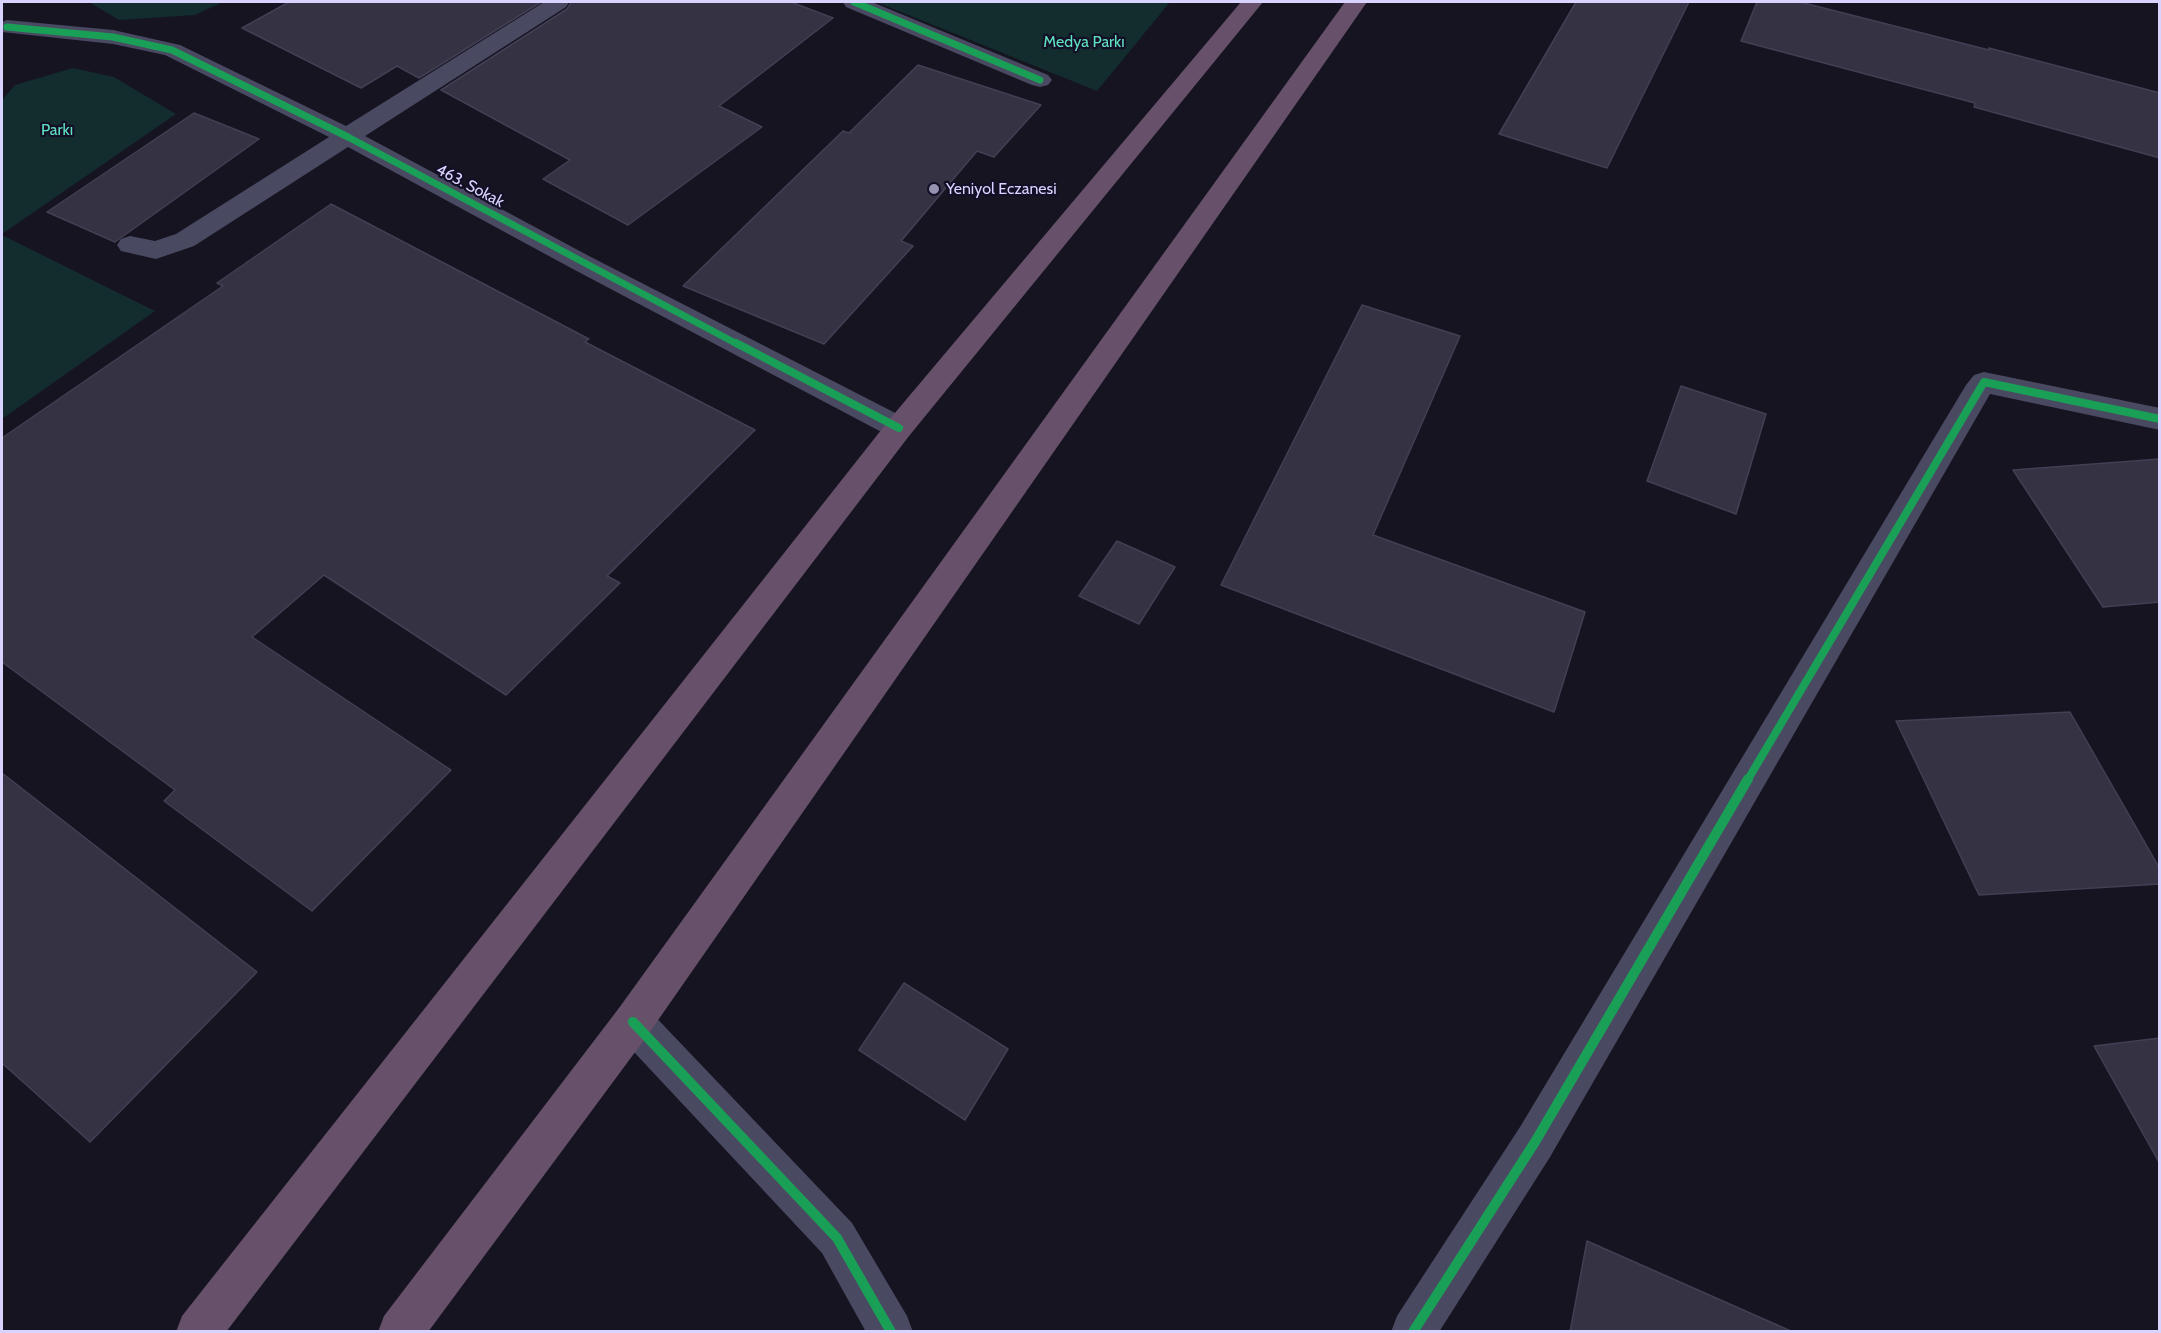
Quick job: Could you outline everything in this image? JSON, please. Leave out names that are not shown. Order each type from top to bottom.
[{"type":"highway","points":[[198,1332],[899,428],[1252,2]]},
{"type":"highway","points":[[400,1332],[633,1022],[1356,2]]},
{"type":"street","points":[[130,245],[156,250],[185,240],[558,2]]},
{"type":"street","points":[[854,2],[1040,80]]},
{"type":"street","name":"463. Sokak","points":[[8,24],[113,37],[172,50],[348,137],[580,262],[899,428]]},
{"type":"street","points":[[1413,1332],[1535,1142],[1984,382],[2160,419]]},
{"type":"street","points":[[633,1022],[837,1238],[891,1332]]},
{"type":"green space","points":[[91,2],[223,2],[195,15],[119,20]]},
{"type":"green space","name":"Medya Parkı","points":[[876,2],[1170,2],[1097,91]]},
{"type":"green space","name":"Parkı","points":[[73,68],[114,77],[176,114],[2,234],[2,100],[15,85]]},
{"type":"green space","points":[[2,235],[155,311],[2,419]]},
{"type":"building","points":[[289,2],[541,2],[419,78],[397,66],[361,88],[242,28]]},
{"type":"building","points":[[571,2],[791,2],[833,18],[719,106],[762,127],[628,225],[543,179],[570,160],[441,90],[567,9]]},
{"type":"building","points":[[1576,2],[1689,2],[1607,168],[1499,134]]},
{"type":"building","points":[[1757,2],[1800,2],[2160,93],[2160,158],[1974,107],[1975,103],[1741,41]]},
{"type":"building","points":[[918,65],[1041,105],[994,157],[977,151],[901,241],[913,246],[824,344],[683,286],[843,131],[849,133]]},
{"type":"building","points":[[194,113],[259,139],[115,242],[47,212]]},
{"type":"building","points":[[331,204],[589,339],[585,342],[755,430],[607,576],[620,583],[506,695],[324,575],[252,637],[451,770],[312,911],[164,801],[175,790],[2,662],[2,438],[223,286],[217,283]]},
{"type":"building","points":[[1362,305],[1460,336],[1373,535],[1585,612],[1554,712],[1221,585]]},
{"type":"building","points":[[1681,386],[1766,414],[1736,514],[1647,481]]},
{"type":"building","points":[[2160,459],[2160,602],[2103,607],[2013,470]]},
{"type":"building","points":[[1117,541],[1175,567],[1139,624],[1079,596]]},
{"type":"building","points":[[2070,712],[2160,869],[2160,884],[1979,895],[1896,721]]},
{"type":"building","points":[[2,773],[257,972],[90,1142],[2,1063]]},
{"type":"building","points":[[904,983],[1008,1049],[965,1120],[859,1050]]},
{"type":"building","points":[[2160,1038],[2160,1164],[2094,1046]]},
{"type":"building","points":[[1587,1241],[1793,1332],[1570,1332]]},
{"type":"cycle path","points":[[854,2],[1040,80]]},
{"type":"cycle path","points":[[7,27],[113,37],[172,50],[348,137],[580,262],[899,428]]},
{"type":"cycle path","points":[[1413,1332],[1535,1142],[1976,392],[1984,382],[2160,419]]},
{"type":"cycle path","points":[[633,1022],[837,1238],[891,1332]]},
{"type":"place","name":"Yeniyol Eczanesi","points":[[934,189]]}]
